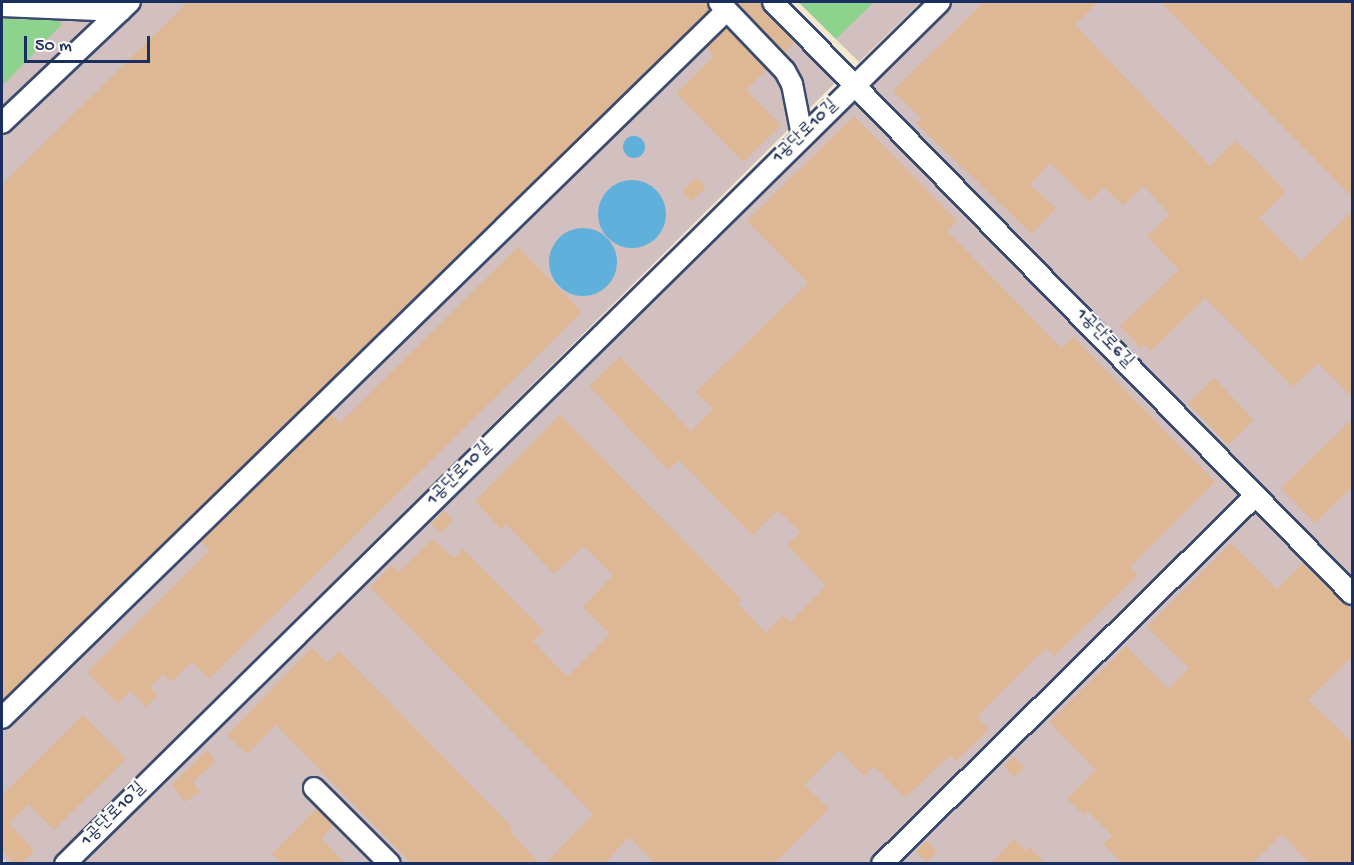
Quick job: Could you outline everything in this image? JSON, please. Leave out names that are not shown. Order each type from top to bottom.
[{"type":"street","name":"1공단로10길","points":[[773,2],[855,85]]},
{"type":"street","name":"1공단로10길","points":[[65,864],[802,135],[940,2]]},
{"type":"street","points":[[2,6],[125,6]]},
{"type":"street","points":[[2,123],[125,6]]},
{"type":"street","points":[[2,718],[723,6],[785,71],[792,84],[802,135]]},
{"type":"street","name":"1공단로6길","points":[[855,85],[1353,594]]},
{"type":"street","points":[[882,864],[1256,495]]},
{"type":"street","points":[[314,788],[390,864]]},
{"type":"shaded area","points":[[2,2],[763,2],[838,80],[52,863],[7,863],[2,858]]},
{"type":"shaded area","points":[[798,2],[921,2],[859,62]]},
{"type":"shaded area","points":[[940,2],[1352,2],[1352,863],[65,864]]},
{"type":"green space","points":[[799,2],[874,2],[836,39]]},
{"type":"green space","points":[[7,13],[52,13],[62,24],[2,86],[2,19]]},
{"type":"water","points":[[634,136],[642,139],[645,147],[642,155],[634,158],[626,155],[623,147],[626,139]]},
{"type":"water","points":[[632,180],[645,183],[656,190],[663,201],[666,214],[663,227],[656,238],[645,245],[632,248],[619,245],[608,238],[601,227],[598,214],[601,201],[608,190],[619,183]]},
{"type":"water","points":[[583,228],[596,231],[607,238],[614,249],[617,262],[614,275],[607,286],[596,293],[583,296],[570,293],[559,286],[552,275],[549,262],[552,249],[559,238],[570,231]]},
{"type":"building","points":[[188,2],[707,2],[710,10],[2,702],[2,184]]},
{"type":"building","points":[[735,2],[758,2],[795,42],[784,53]]},
{"type":"building","points":[[984,2],[1098,2],[1075,25],[1210,166],[1235,141],[1252,156],[1286,192],[1259,218],[1301,261],[1353,210],[1353,398],[1318,363],[1293,387],[1205,298],[1151,351],[1145,344],[1141,348],[1120,326],[1179,270],[1147,236],[1170,214],[1143,186],[1123,206],[1104,187],[1089,202],[1050,163],[1030,185],[1056,208],[1032,234],[916,123],[921,118],[893,91]]},
{"type":"building","points":[[1161,2],[1353,2],[1353,198],[1244,87]]},
{"type":"building","points":[[727,27],[767,69],[746,90],[781,125],[743,162],[676,93],[714,56],[706,47]]},
{"type":"building","points":[[854,116],[957,221],[947,231],[1061,348],[1073,337],[1215,482],[1130,567],[1138,575],[1054,656],[1046,648],[977,717],[989,729],[956,761],[950,755],[905,798],[874,766],[864,776],[839,750],[804,785],[829,809],[774,864],[655,864],[629,837],[604,864],[545,864],[593,814],[370,587],[392,565],[399,572],[433,539],[454,558],[463,549],[544,631],[533,641],[567,677],[610,634],[583,607],[613,575],[584,546],[554,574],[506,524],[501,529],[475,501],[560,415],[742,600],[738,604],[766,633],[783,615],[790,622],[826,586],[787,545],[801,533],[778,510],[752,535],[679,460],[668,470],[589,386],[620,357],[691,431],[713,409],[696,392],[808,283],[747,221]]},
{"type":"building","points":[[696,177],[706,187],[691,201],[682,192]]},
{"type":"building","points":[[518,247],[582,312],[209,679],[192,662],[171,682],[163,674],[150,687],[158,695],[146,707],[130,691],[118,704],[87,672],[210,550],[201,541],[331,414],[340,423]]},
{"type":"building","points":[[1214,378],[1254,420],[1228,445],[1188,403]]},
{"type":"building","points":[[1353,418],[1353,486],[1315,523],[1281,488]]},
{"type":"building","points":[[444,511],[453,520],[441,533],[431,524]]},
{"type":"building","points":[[1231,543],[1277,589],[1303,563],[1353,612],[1353,656],[1308,700],[1353,743],[1353,864],[1310,864],[1282,834],[1251,864],[1122,864],[1103,844],[1112,836],[1088,811],[1084,815],[1067,799],[1096,770],[1049,722],[1126,646],[1168,689],[1189,668],[1147,627]]},
{"type":"building","points":[[312,648],[327,663],[339,651],[513,828],[510,831],[540,864],[412,864],[276,725],[247,754],[227,735]]},
{"type":"building","points":[[83,715],[126,759],[54,830],[29,804],[9,823],[34,851],[22,864],[14,864],[2,850],[2,795]]},
{"type":"building","points":[[207,751],[216,761],[193,782],[200,792],[185,802],[172,784]]},
{"type":"building","points":[[1014,757],[1024,767],[1014,777],[1004,766]]},
{"type":"building","points":[[317,808],[334,825],[321,838],[346,864],[282,864],[272,854]]},
{"type":"building","points":[[1014,839],[1026,851],[1030,847],[1046,864],[990,864]]},
{"type":"building","points":[[926,841],[937,851],[927,862],[916,852]]}]
